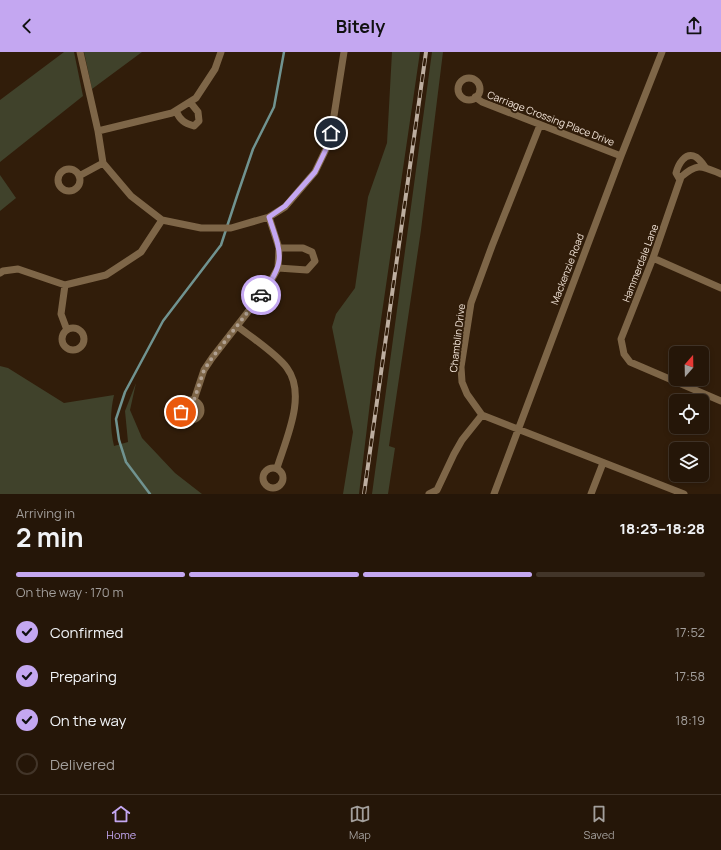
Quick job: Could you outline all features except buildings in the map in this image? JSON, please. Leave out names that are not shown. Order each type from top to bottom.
[{"type":"street","points":[[80,52],[98,131],[103,163],[131,196],[162,220],[201,228],[232,228],[269,217],[285,206],[315,172],[330,141],[344,52]]},
{"type":"street","points":[[98,131],[176,111],[196,98],[215,69],[221,52]]},
{"type":"street","name":"Mackenzie Road","points":[[494,494],[621,156],[662,52]]},
{"type":"street","name":"Carriage Crossing Place Drive","points":[[475,97],[482,102],[621,156]]},
{"type":"street","points":[[176,111],[179,119],[186,124],[194,126],[199,121],[198,112],[190,102]]},
{"type":"street","name":"Chamblin Drive","points":[[482,415],[467,394],[462,382],[461,367],[471,304],[492,246],[540,125]]},
{"type":"street","name":"Hammerdale Lane","points":[[680,180],[676,173],[678,165],[684,159],[690,156],[696,157],[705,167]]},
{"type":"street","points":[[79,176],[103,163]]},
{"type":"street","name":"Hammerdale Lane","points":[[705,167],[702,166],[690,169],[681,177],[653,258],[621,339],[624,354],[630,362],[721,402]]},
{"type":"street","points":[[705,167],[721,174]]},
{"type":"street","points":[[194,400],[204,370],[268,286],[278,268],[279,248],[269,217]]},
{"type":"street","points":[[0,273],[3,271],[18,269],[65,285],[106,275],[141,252],[162,220]]},
{"type":"street","points":[[278,268],[307,270],[315,261],[312,252],[303,248],[279,248]]},
{"type":"street","points":[[653,258],[721,288]]},
{"type":"street","points":[[65,285],[61,314],[67,330]]},
{"type":"street","points":[[237,326],[279,360],[287,368],[294,383],[295,405],[277,468]]},
{"type":"street","points":[[429,494],[437,490],[462,440],[482,415],[680,493]]},
{"type":"street","points":[[591,494],[603,462]]},
{"type":"green space","points":[[64,52],[74,52],[83,96],[0,162],[0,100]]},
{"type":"green space","points":[[84,52],[142,52],[92,89]]},
{"type":"green space","points":[[392,52],[420,52],[375,361],[359,494],[343,494],[353,432],[332,327],[336,314],[355,288],[368,197],[387,143]]},
{"type":"green space","points":[[432,52],[443,52],[421,230],[389,446],[395,448],[388,494],[372,494]]},
{"type":"green space","points":[[0,175],[16,198],[0,211]]},
{"type":"green space","points":[[0,366],[8,368],[64,403],[114,395],[111,420],[114,446],[128,442],[125,411],[136,383],[130,410],[142,438],[175,473],[202,494],[0,494]]},
{"type":"waterway","points":[[150,494],[126,462],[119,440],[116,419],[125,392],[163,321],[221,245],[253,149],[274,107],[284,52]]},
{"type":"railway","points":[[364,494],[426,52]]},
{"type":"way so far","points":[[181,412],[184,402],[194,400],[204,370],[212,358],[261,295]]},
{"type":"route","points":[[261,295],[274,278],[278,268],[279,248],[269,217],[285,206],[315,172],[330,141],[331,133]]}]
